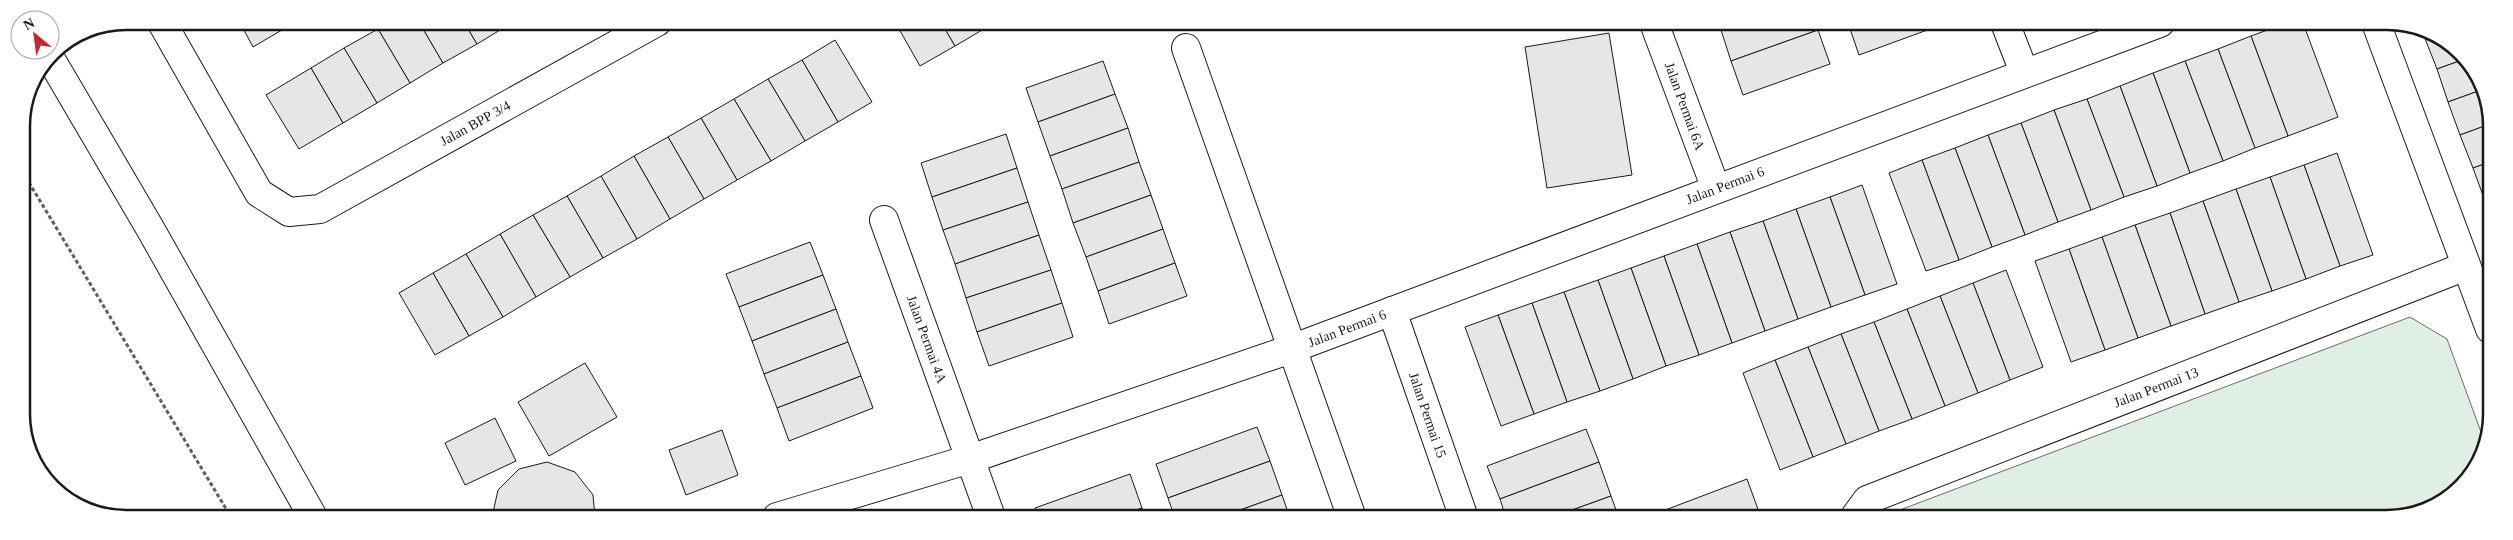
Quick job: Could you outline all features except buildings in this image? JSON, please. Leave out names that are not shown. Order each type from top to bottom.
[{"type":"street","name":"Jalan BPP 3/4","points":[[166,30],[259,194],[289,212],[320,209],[643,30]]},
{"type":"street","name":"Jalan Permai 6A","points":[[1657,30],[1716,189]]},
{"type":"street","points":[[2008,30],[2024,72]]},
{"type":"street","name":"Jalan Permai 6","points":[[800,510],[970,459],[1292,349],[2024,72],[2141,30]]},
{"type":"street","points":[[2379,30],[2483,311]]},
{"type":"street","points":[[1186,48],[1349,510]]},
{"type":"street","points":[[53,64],[151,230],[309,510]]},
{"type":"street","name":"Jalan Permai 4A","points":[[884,220],[988,510]]},
{"type":"street","name":"Jalan Permai 13","points":[[1860,510],[1867,500],[2466,266]]},
{"type":"street","name":"Jalan Permai 15","points":[[1392,311],[1461,510]]},
{"type":"path","points":[[30,184],[227,510]]},
{"type":"green space","points":[[2410,317],[2447,339],[2481,432],[2478,445],[2470,462],[2455,482],[2424,503],[2400,509],[1900,510]]}]
